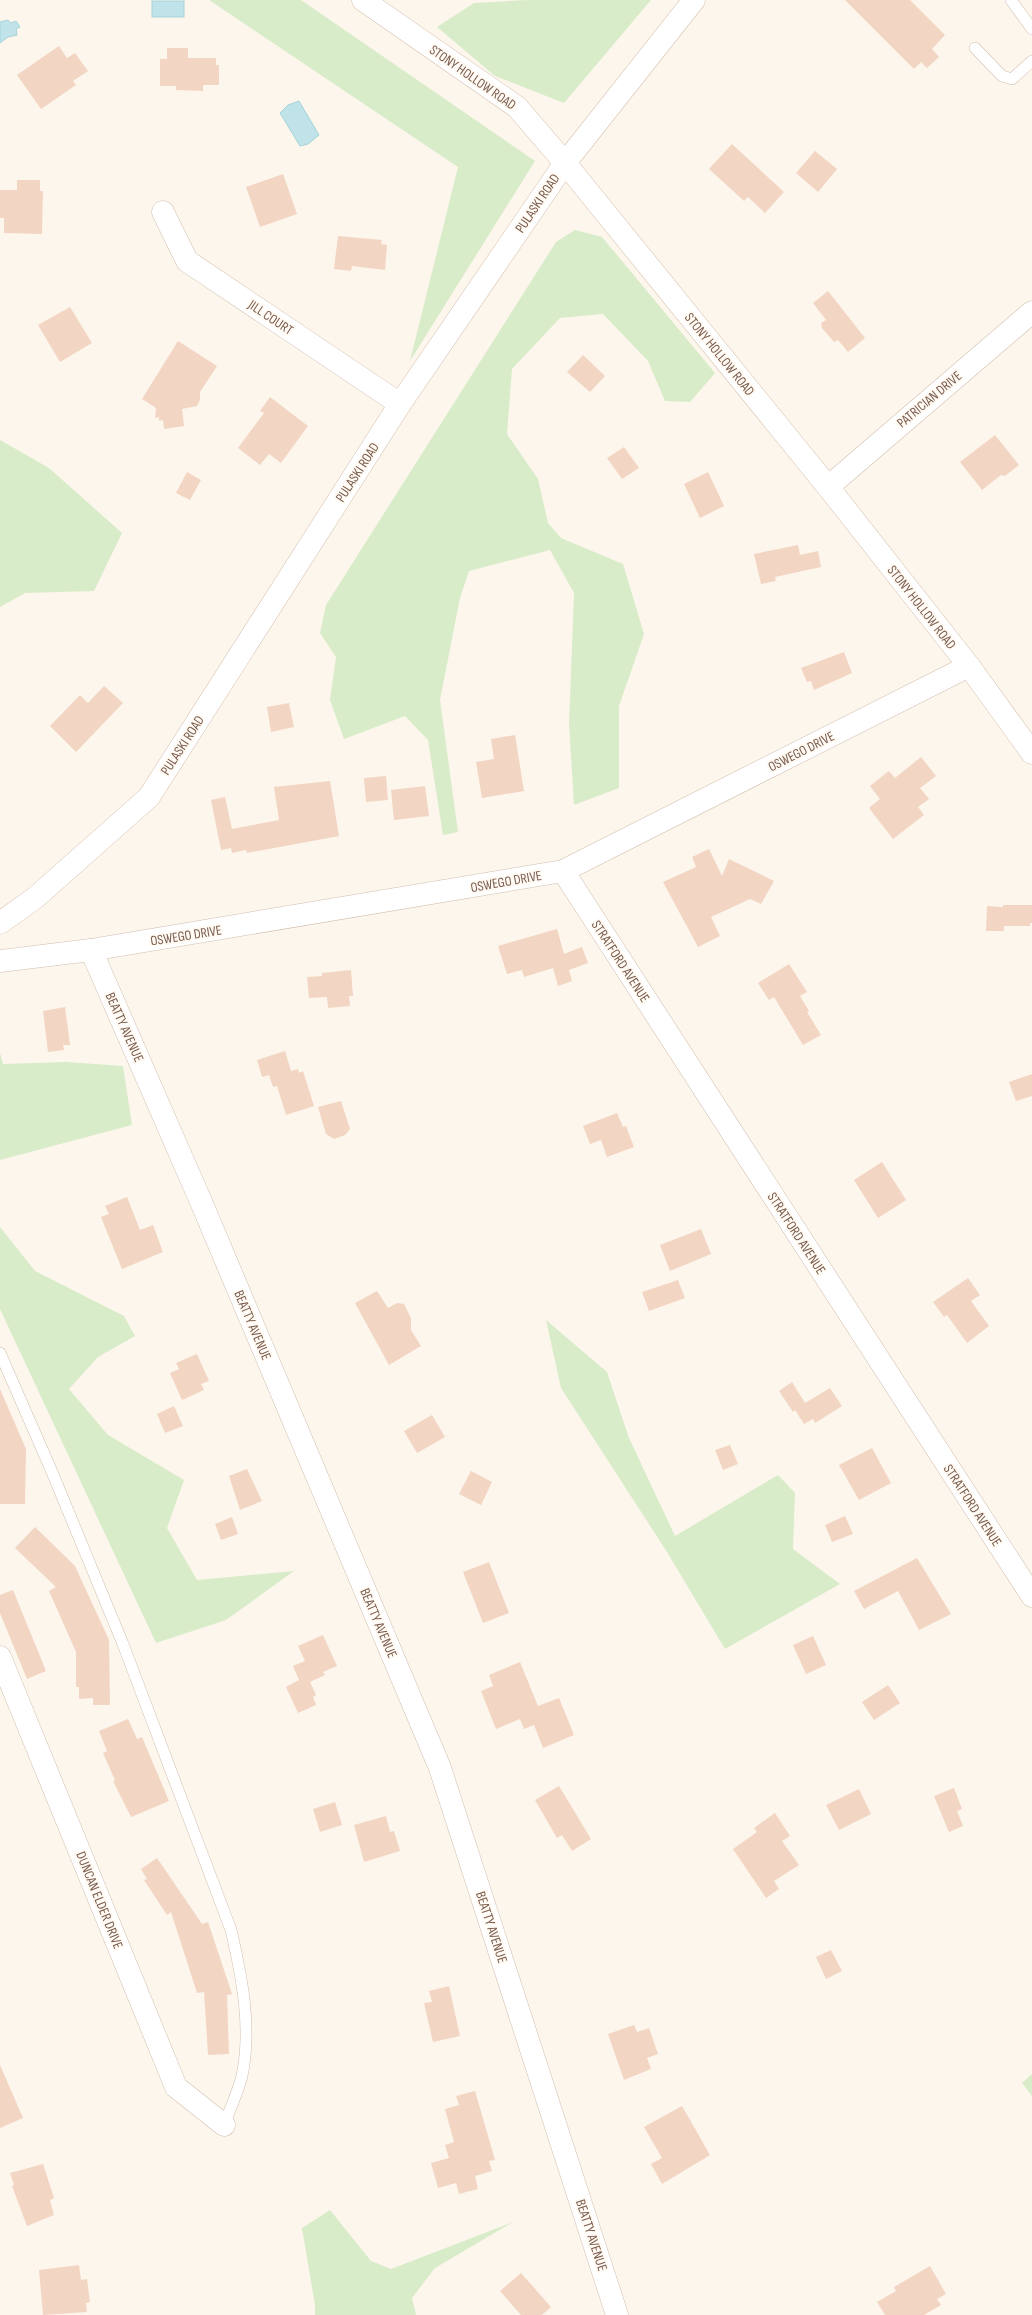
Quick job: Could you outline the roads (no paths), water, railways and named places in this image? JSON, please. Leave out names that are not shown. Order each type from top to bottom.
[{"type":"street","name":"STONY HOLLOW ROAD","points":[[363,0],[517,107],[565,163],[828,487],[969,666],[1032,753]]},
{"type":"street","name":"PULASKI ROAD","points":[[0,923],[35,898],[149,796],[400,404],[565,163],[694,0]]},
{"type":"street","name":"JILL COURT","points":[[163,212],[187,261],[400,404]]},
{"type":"street","name":"PATRICIAN DRIVE","points":[[828,487],[1032,312]]},
{"type":"street","name":"OSWEGO DRIVE","points":[[0,961],[91,950],[563,871],[969,666]]},
{"type":"street","name":"STRATFORD AVENUE","points":[[563,871],[1032,1596]]},
{"type":"street","name":"BEATTY AVENUE","points":[[91,950],[202,1204],[440,1768],[617,2315]]},
{"type":"street","name":"DUNCAN ELDER DRIVE","points":[[0,1657],[176,2087],[224,2125]]},
{"type":"lane","points":[[1011,0],[1032,29]]},
{"type":"lane","points":[[975,48],[1002,76],[1012,79],[1032,61]]},
{"type":"lane","points":[[0,1353],[52,1472],[123,1644],[231,1930],[242,1977],[246,2031],[242,2076],[224,2125]]},
{"type":"water","points":[[152,1],[184,1],[184,17],[152,17]]},
{"type":"water","points":[[8,20],[11,23],[16,21],[20,27],[16,29],[17,35],[8,37],[0,43],[0,22]]},
{"type":"water","points":[[299,101],[319,135],[308,144],[300,146],[280,113],[288,105]]}]
